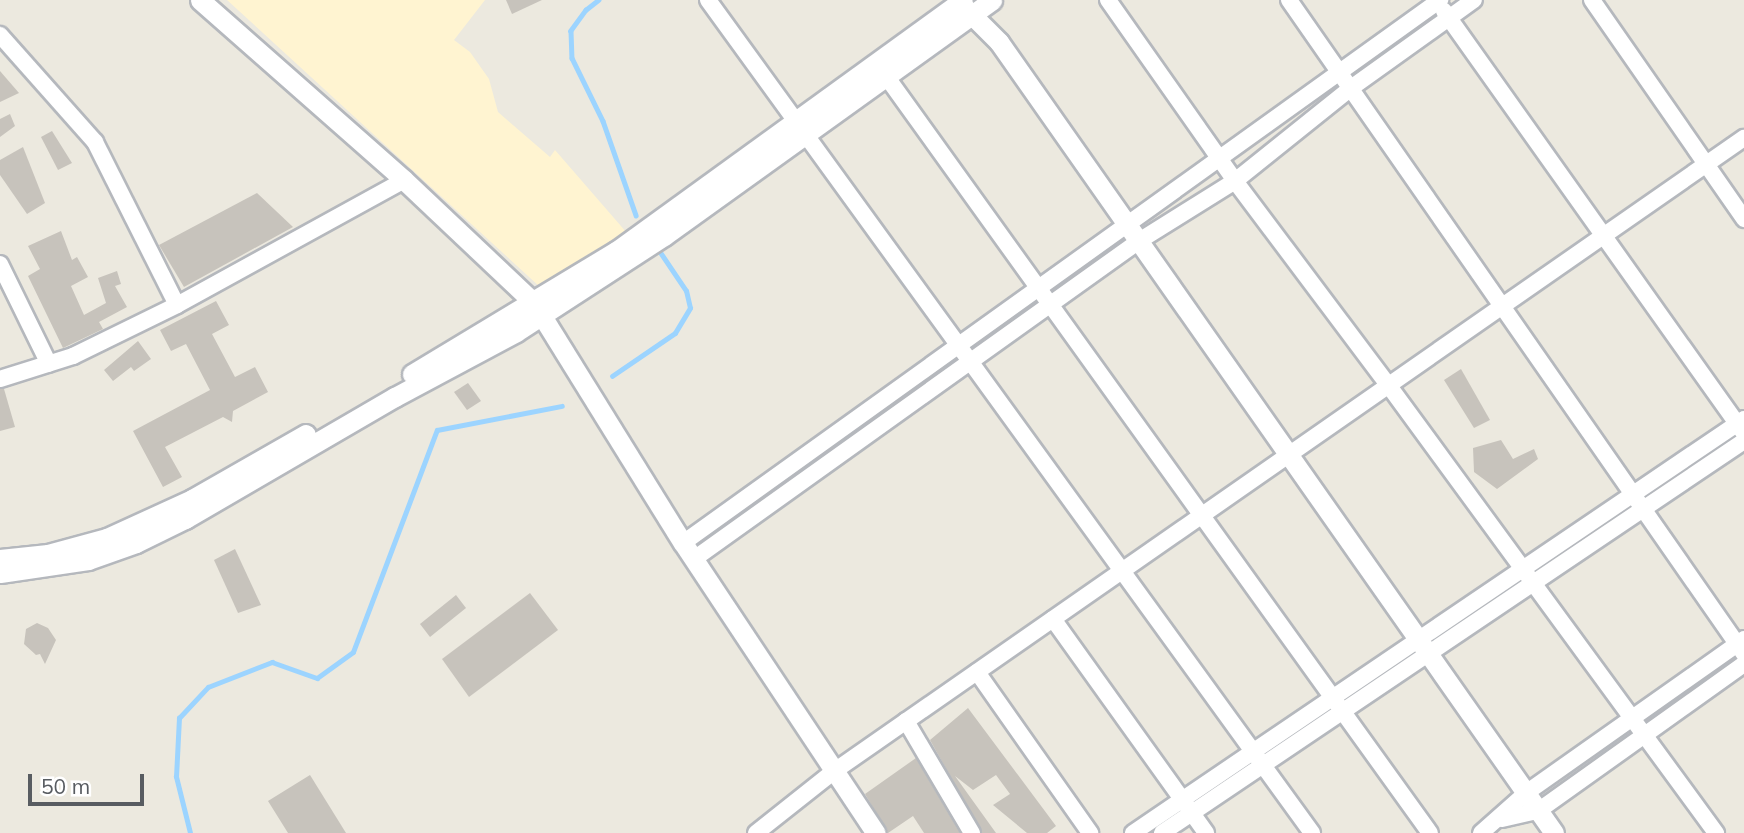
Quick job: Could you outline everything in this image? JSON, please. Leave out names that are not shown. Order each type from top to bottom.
[{"type":"street","points":[[200,0],[404,180],[537,309],[689,551],[833,772],[876,833]]},
{"type":"street","points":[[708,0],[1312,833]]},
{"type":"street","points":[[1108,0],[1235,181],[1524,568],[1716,833]]},
{"type":"street","points":[[1289,0],[1643,509],[1742,646],[1526,793],[1499,820],[1481,833]]},
{"type":"street","points":[[689,551],[959,345],[1438,0],[1742,426],[1633,494],[1524,568],[1343,712],[1162,833]]},
{"type":"street","points":[[689,551],[970,361],[1139,241],[1235,181],[1351,88],[1474,0]]},
{"type":"street","points":[[1591,0],[1744,219]]},
{"type":"street","points":[[0,559],[48,554],[107,538],[153,519],[253,472],[516,332],[537,309],[659,230],[801,128],[963,5],[988,1],[999,42]]},
{"type":"street","points":[[801,128],[886,76],[963,5]]},
{"type":"street","points":[[963,5],[999,42],[1554,833]]},
{"type":"street","points":[[0,35],[95,142],[177,305]]},
{"type":"street","points":[[886,76],[1430,833]]},
{"type":"street","points":[[756,833],[833,772],[1744,138]]},
{"type":"street","points":[[0,379],[73,356],[177,305],[404,180]]},
{"type":"street","points":[[0,264],[49,364]]},
{"type":"street","points":[[1133,833],[1333,698],[1534,583],[1744,441]]},
{"type":"street","points":[[0,573],[88,560],[114,551],[185,519],[253,472]]},
{"type":"street","points":[[1053,619],[1206,833]]},
{"type":"street","points":[[1499,820],[1538,811],[1744,664]]},
{"type":"street","points":[[976,672],[1090,833]]},
{"type":"street","points":[[906,721],[972,833]]},
{"type":"shaded area","points":[[227,0],[485,0],[454,40],[470,52],[489,79],[498,112],[550,157],[555,150],[627,233],[565,279],[540,287]]},
{"type":"building","points":[[506,0],[542,0],[512,14]]},
{"type":"building","points":[[0,71],[19,93],[0,102]]},
{"type":"building","points":[[10,114],[15,126],[0,137],[0,119]]},
{"type":"building","points":[[52,131],[72,163],[58,170],[41,137]]},
{"type":"building","points":[[23,147],[45,203],[27,214],[0,175],[0,160]]},
{"type":"building","points":[[257,193],[293,227],[184,287],[159,245]]},
{"type":"building","points":[[61,231],[72,260],[77,257],[88,277],[71,286],[84,315],[106,303],[98,278],[117,271],[121,284],[115,286],[127,307],[99,322],[103,329],[63,348],[28,276],[40,269],[28,246]]},
{"type":"building","points":[[216,301],[229,325],[212,334],[235,377],[255,367],[268,392],[233,411],[232,422],[223,417],[165,447],[182,477],[163,487],[133,431],[210,390],[186,344],[171,351],[160,330]]},
{"type":"building","points":[[138,341],[151,359],[134,371],[131,367],[113,381],[104,370]]},
{"type":"building","points":[[1461,369],[1490,420],[1474,428],[1444,380]]},
{"type":"building","points":[[468,383],[481,401],[467,410],[454,392]]},
{"type":"building","points":[[0,389],[4,389],[15,427],[0,431]]},
{"type":"building","points":[[1501,440],[1513,459],[1534,449],[1538,459],[1497,489],[1474,472],[1473,448]]},
{"type":"building","points":[[235,549],[261,605],[238,613],[214,560]]},
{"type":"building","points":[[530,593],[558,630],[469,697],[442,659]]},
{"type":"building","points":[[456,595],[466,608],[430,637],[420,624]]},
{"type":"building","points":[[37,623],[48,628],[56,640],[45,664],[40,654],[36,655],[24,644],[26,629]]},
{"type":"building","points":[[968,708],[1056,826],[1047,833],[1027,833],[993,805],[1010,794],[996,775],[973,790],[955,776],[996,833],[982,833],[930,740]]},
{"type":"building","points":[[916,758],[960,833],[924,833],[913,816],[888,833],[865,794]]},
{"type":"building","points":[[310,775],[346,833],[288,833],[268,801]]},
{"type":"waterway","points":[[599,0],[586,10],[571,31],[572,58],[603,121],[636,215]]},
{"type":"waterway","points":[[612,376],[675,333],[690,308],[686,291],[659,251]]},
{"type":"waterway","points":[[190,833],[176,777],[179,718],[208,687],[272,662],[317,678],[353,652],[437,430],[562,406]]}]
